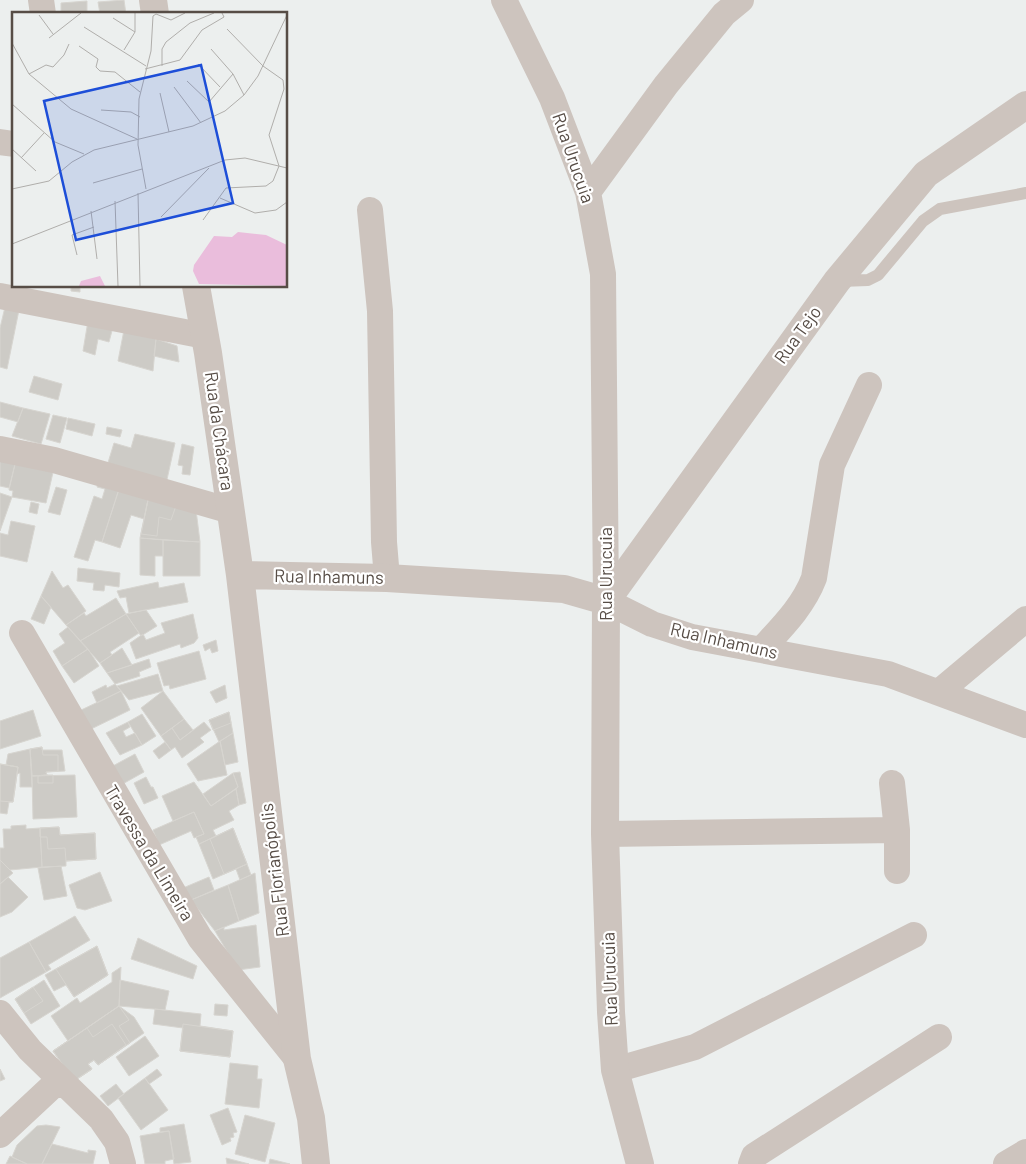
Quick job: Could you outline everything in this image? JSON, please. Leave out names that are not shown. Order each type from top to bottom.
[{"type":"street","name":"Rua Urucuia","points":[[504,0],[552,98],[588,192],[603,274],[606,601],[605,834],[611,1012],[614,1070],[640,1164]]},
{"type":"street","points":[[588,192],[666,85],[724,14],[741,0]]},
{"type":"street","name":"Rua Tejo","points":[[606,601],[837,282],[926,174],[1026,105]]},
{"type":"street","points":[[370,210],[380,311],[384,542],[387,578]]},
{"type":"street","name":"Rua da Chácara","points":[[196,288],[240,575]]},
{"type":"street","points":[[0,296],[205,336]]},
{"type":"street","points":[[761,650],[801,604],[808,593],[814,578],[832,465],[869,385]]},
{"type":"street","points":[[0,449],[54,460],[230,511]]},
{"type":"street","name":"Rua Inhamuns","points":[[240,575],[387,578],[564,589],[606,601],[652,624],[692,638],[888,674],[1026,725]]},
{"type":"street","name":"Rua Florianópolis","points":[[240,575],[297,1059],[311,1118],[316,1164]]},
{"type":"street","points":[[939,692],[1026,619]]},
{"type":"street","name":"Travessa da Limeira","points":[[22,633],[200,938],[297,1059]]},
{"type":"street","points":[[892,783],[897,871]]},
{"type":"street","points":[[605,834],[896,830]]},
{"type":"street","points":[[614,1070],[695,1047],[914,935]]},
{"type":"street","points":[[0,1012],[30,1050],[101,1119],[117,1142],[124,1164]]},
{"type":"street","points":[[751,1164],[754,1156],[940,1037]]},
{"type":"street","points":[[0,1135],[59,1080]]},
{"type":"street","points":[[1006,1164],[1026,1152]]},
{"type":"lane","points":[[837,282],[868,280],[878,276],[924,221],[940,209],[1026,193]]},
{"type":"building","points":[[124,0],[126,12],[100,12],[98,2]]},
{"type":"building","points":[[87,1],[87,12],[61,12],[61,3]]},
{"type":"building","points":[[71,288],[80,288],[80,292],[71,291]]},
{"type":"building","points":[[5,307],[19,310],[7,369],[0,367],[0,328]]},
{"type":"building","points":[[88,321],[113,327],[109,342],[98,339],[95,355],[83,351]]},
{"type":"building","points":[[124,330],[156,339],[153,371],[118,361]]},
{"type":"building","points":[[156,339],[177,346],[179,362],[154,356]]},
{"type":"building","points":[[34,376],[62,384],[58,400],[29,392]]},
{"type":"building","points":[[0,402],[23,408],[18,422],[0,417]]},
{"type":"building","points":[[23,408],[50,414],[41,444],[12,436]]},
{"type":"building","points":[[53,415],[67,418],[60,443],[46,439]]},
{"type":"building","points":[[68,418],[95,424],[92,436],[66,429]]},
{"type":"building","points":[[107,427],[122,430],[120,437],[106,434]]},
{"type":"building","points":[[135,434],[175,443],[166,484],[107,466],[114,443],[131,448]]},
{"type":"building","points":[[182,444],[194,447],[190,475],[182,474],[183,466],[178,465]]},
{"type":"building","points":[[0,457],[16,460],[9,488],[0,486]]},
{"type":"building","points":[[16,460],[54,468],[46,503],[12,497],[13,491],[9,490]]},
{"type":"building","points":[[99,479],[120,486],[102,542],[95,540],[88,561],[74,557],[94,496],[102,499],[105,489],[97,487]]},
{"type":"building","points":[[120,486],[149,495],[144,519],[131,515],[120,548],[102,542]]},
{"type":"building","points":[[56,487],[67,490],[60,515],[48,512]]},
{"type":"building","points":[[0,493],[12,497],[0,531]]},
{"type":"building","points":[[149,495],[196,510],[200,542],[140,538]]},
{"type":"building","points":[[149,495],[177,503],[171,520],[159,517],[157,536],[141,534]]},
{"type":"building","points":[[31,502],[39,504],[37,514],[29,512]]},
{"type":"building","points":[[11,521],[35,526],[27,562],[0,556],[0,533],[8,535]]},
{"type":"building","points":[[140,538],[163,540],[163,556],[155,556],[155,576],[140,575]]},
{"type":"building","points":[[163,540],[200,542],[200,576],[163,576]]},
{"type":"building","points":[[78,568],[120,573],[119,587],[105,585],[104,591],[93,590],[94,583],[77,581]]},
{"type":"building","points":[[52,571],[63,588],[68,585],[86,611],[66,625],[41,596]]},
{"type":"building","points":[[158,582],[159,588],[184,583],[188,602],[129,613],[126,597],[120,598],[117,591]]},
{"type":"building","points":[[41,596],[51,607],[44,624],[31,619]]},
{"type":"building","points":[[116,598],[126,614],[80,641],[66,625],[84,613],[86,616]]},
{"type":"building","points":[[146,610],[157,626],[141,636],[126,614]]},
{"type":"building","points":[[126,614],[139,633],[110,652],[112,655],[100,663],[80,641]]},
{"type":"building","points":[[193,614],[198,638],[194,643],[181,648],[180,644],[136,659],[130,643],[143,634],[146,640],[165,633],[161,623]]},
{"type":"building","points":[[68,627],[88,649],[62,666],[53,651],[65,643],[59,634]]},
{"type":"building","points":[[216,640],[218,651],[212,653],[210,648],[205,651],[203,645]]},
{"type":"building","points":[[122,648],[132,665],[107,673],[100,663]]},
{"type":"building","points":[[88,649],[99,666],[74,683],[62,666]]},
{"type":"building","points":[[199,651],[206,679],[170,689],[169,685],[164,686],[157,663]]},
{"type":"building","points":[[149,659],[151,667],[139,672],[140,676],[115,684],[107,673]]},
{"type":"building","points":[[158,674],[163,691],[129,700],[117,686]]},
{"type":"building","points":[[115,684],[121,691],[97,703],[92,692],[106,685],[107,688]]},
{"type":"building","points":[[225,685],[227,698],[216,703],[210,692]]},
{"type":"building","points":[[121,691],[130,710],[87,731],[77,712]]},
{"type":"building","points":[[163,691],[184,719],[161,736],[141,708]]},
{"type":"building","points":[[33,710],[41,736],[0,749],[0,721]]},
{"type":"building","points":[[229,712],[233,733],[219,742],[209,720]]},
{"type":"building","points":[[229,712],[231,723],[213,730],[209,720]]},
{"type":"building","points":[[142,714],[156,736],[142,745],[128,722]]},
{"type":"building","points":[[184,719],[193,730],[180,740],[172,728]]},
{"type":"building","points":[[128,722],[130,727],[123,731],[126,737],[135,733],[142,745],[120,755],[106,733]]},
{"type":"building","points":[[204,722],[211,730],[200,738],[204,742],[182,758],[175,747],[171,750],[161,736],[172,728],[180,740]]},
{"type":"building","points":[[233,733],[238,762],[225,765],[220,741]]},
{"type":"building","points":[[220,741],[227,775],[198,781],[187,764]]},
{"type":"building","points":[[165,742],[171,750],[159,759],[153,751]]},
{"type":"building","points":[[42,747],[42,750],[62,750],[65,771],[46,772],[47,775],[32,776],[30,749]]},
{"type":"building","points":[[42,747],[43,755],[58,755],[58,771],[46,772],[47,775],[32,776],[30,749]]},
{"type":"building","points":[[30,749],[32,787],[20,787],[20,773],[17,774],[18,767],[6,765],[8,754]]},
{"type":"building","points":[[135,754],[144,772],[119,786],[109,768]]},
{"type":"building","points":[[0,764],[18,767],[13,802],[9,802],[7,814],[0,813]]},
{"type":"building","points":[[0,764],[18,767],[13,802],[0,801]]},
{"type":"building","points":[[240,772],[246,803],[239,805],[236,789],[238,787],[233,773]]},
{"type":"building","points":[[233,773],[238,787],[211,806],[203,794]]},
{"type":"building","points":[[53,775],[53,783],[38,783],[38,776]]},
{"type":"building","points":[[75,775],[77,817],[33,819],[32,776]]},
{"type":"building","points":[[146,777],[158,798],[144,804],[134,783]]},
{"type":"building","points":[[194,782],[211,806],[236,789],[239,805],[229,811],[234,820],[213,830],[216,836],[199,844],[196,837],[204,834],[194,812],[173,821],[162,796]]},
{"type":"building","points":[[194,812],[204,834],[194,838],[191,831],[159,845],[153,830]]},
{"type":"building","points":[[26,825],[26,829],[40,828],[42,867],[10,870],[0,860],[0,848],[4,848],[3,829],[11,829],[11,826]]},
{"type":"building","points":[[59,827],[60,835],[95,833],[96,859],[66,861],[66,866],[42,867],[40,828]]},
{"type":"building","points":[[59,827],[60,835],[95,833],[96,859],[66,861],[65,848],[48,849],[47,837],[40,837],[40,828]]},
{"type":"building","points":[[233,828],[247,864],[213,879],[199,844]]},
{"type":"building","points":[[233,828],[247,864],[224,874],[210,839]]},
{"type":"building","points":[[0,860],[13,873],[0,884]]},
{"type":"building","points":[[247,864],[251,875],[240,880],[236,869]]},
{"type":"building","points":[[61,866],[67,896],[44,900],[38,868]]},
{"type":"building","points":[[100,872],[112,901],[85,910],[77,908],[69,885]]},
{"type":"building","points":[[255,873],[259,913],[239,921],[228,885]]},
{"type":"building","points":[[8,877],[28,897],[12,912],[0,917],[0,884]]},
{"type":"building","points":[[209,877],[214,890],[191,900],[183,888]]},
{"type":"building","points":[[228,885],[239,921],[215,931],[191,900]]},
{"type":"building","points":[[75,916],[90,940],[48,965],[51,969],[46,972],[29,942]]},
{"type":"building","points":[[256,925],[260,967],[238,970],[215,931],[224,927],[224,930]]},
{"type":"building","points":[[138,938],[197,966],[193,979],[131,959]]},
{"type":"building","points":[[29,942],[46,972],[0,998],[0,958]]},
{"type":"building","points":[[97,946],[108,975],[74,997],[66,985],[54,991],[45,975]]},
{"type":"building","points":[[97,946],[108,975],[74,997],[56,969]]},
{"type":"building","points":[[121,967],[119,1006],[68,1041],[51,1016],[77,998],[80,1003],[112,982],[112,973]]},
{"type":"building","points":[[44,980],[60,1006],[31,1024],[15,999]]},
{"type":"building","points":[[120,980],[169,991],[165,1010],[119,1006]]},
{"type":"building","points":[[33,987],[43,1001],[24,1013],[15,999]]},
{"type":"building","points":[[215,1004],[228,1005],[227,1016],[214,1015]]},
{"type":"building","points":[[119,1006],[134,1017],[144,1033],[98,1065],[94,1060],[88,1064],[92,1069],[74,1081],[53,1051]]},
{"type":"building","points":[[119,1006],[129,1020],[119,1026],[130,1043],[98,1065],[94,1060],[88,1064],[92,1069],[74,1081],[53,1051]]},
{"type":"building","points":[[155,1009],[201,1014],[200,1026],[233,1031],[230,1057],[180,1051],[183,1028],[153,1024]]},
{"type":"building","points":[[112,1024],[126,1045],[98,1065],[94,1060],[88,1064],[92,1069],[74,1081],[53,1051],[87,1028],[93,1037]]},
{"type":"building","points":[[183,1024],[233,1031],[230,1057],[180,1051]]},
{"type":"building","points":[[145,1036],[159,1056],[129,1076],[116,1057]]},
{"type":"building","points":[[230,1063],[258,1066],[257,1079],[262,1079],[259,1108],[225,1104]]},
{"type":"building","points":[[0,1069],[5,1079],[0,1081]]},
{"type":"building","points":[[157,1069],[162,1075],[149,1084],[145,1078]]},
{"type":"building","points":[[145,1078],[168,1110],[141,1130],[118,1098]]},
{"type":"building","points":[[116,1084],[124,1094],[108,1106],[100,1096]]},
{"type":"building","points":[[228,1108],[237,1132],[233,1133],[234,1137],[230,1138],[231,1141],[222,1145],[210,1115]]},
{"type":"building","points":[[245,1115],[275,1123],[265,1162],[235,1154]]},
{"type":"building","points":[[184,1124],[191,1162],[174,1164],[169,1131],[160,1132],[160,1128]]},
{"type":"building","points":[[37,1126],[60,1127],[42,1164],[27,1164],[12,1157],[17,1145]]},
{"type":"building","points":[[169,1131],[174,1159],[165,1161],[165,1164],[145,1164],[140,1136]]},
{"type":"building","points":[[52,1144],[88,1153],[88,1150],[96,1151],[93,1164],[42,1164]]},
{"type":"building","points":[[10,1156],[12,1157],[27,1164],[6,1164]]},
{"type":"building","points":[[226,1158],[249,1164],[227,1164]]},
{"type":"building","points":[[270,1159],[290,1164],[269,1164]]}]
